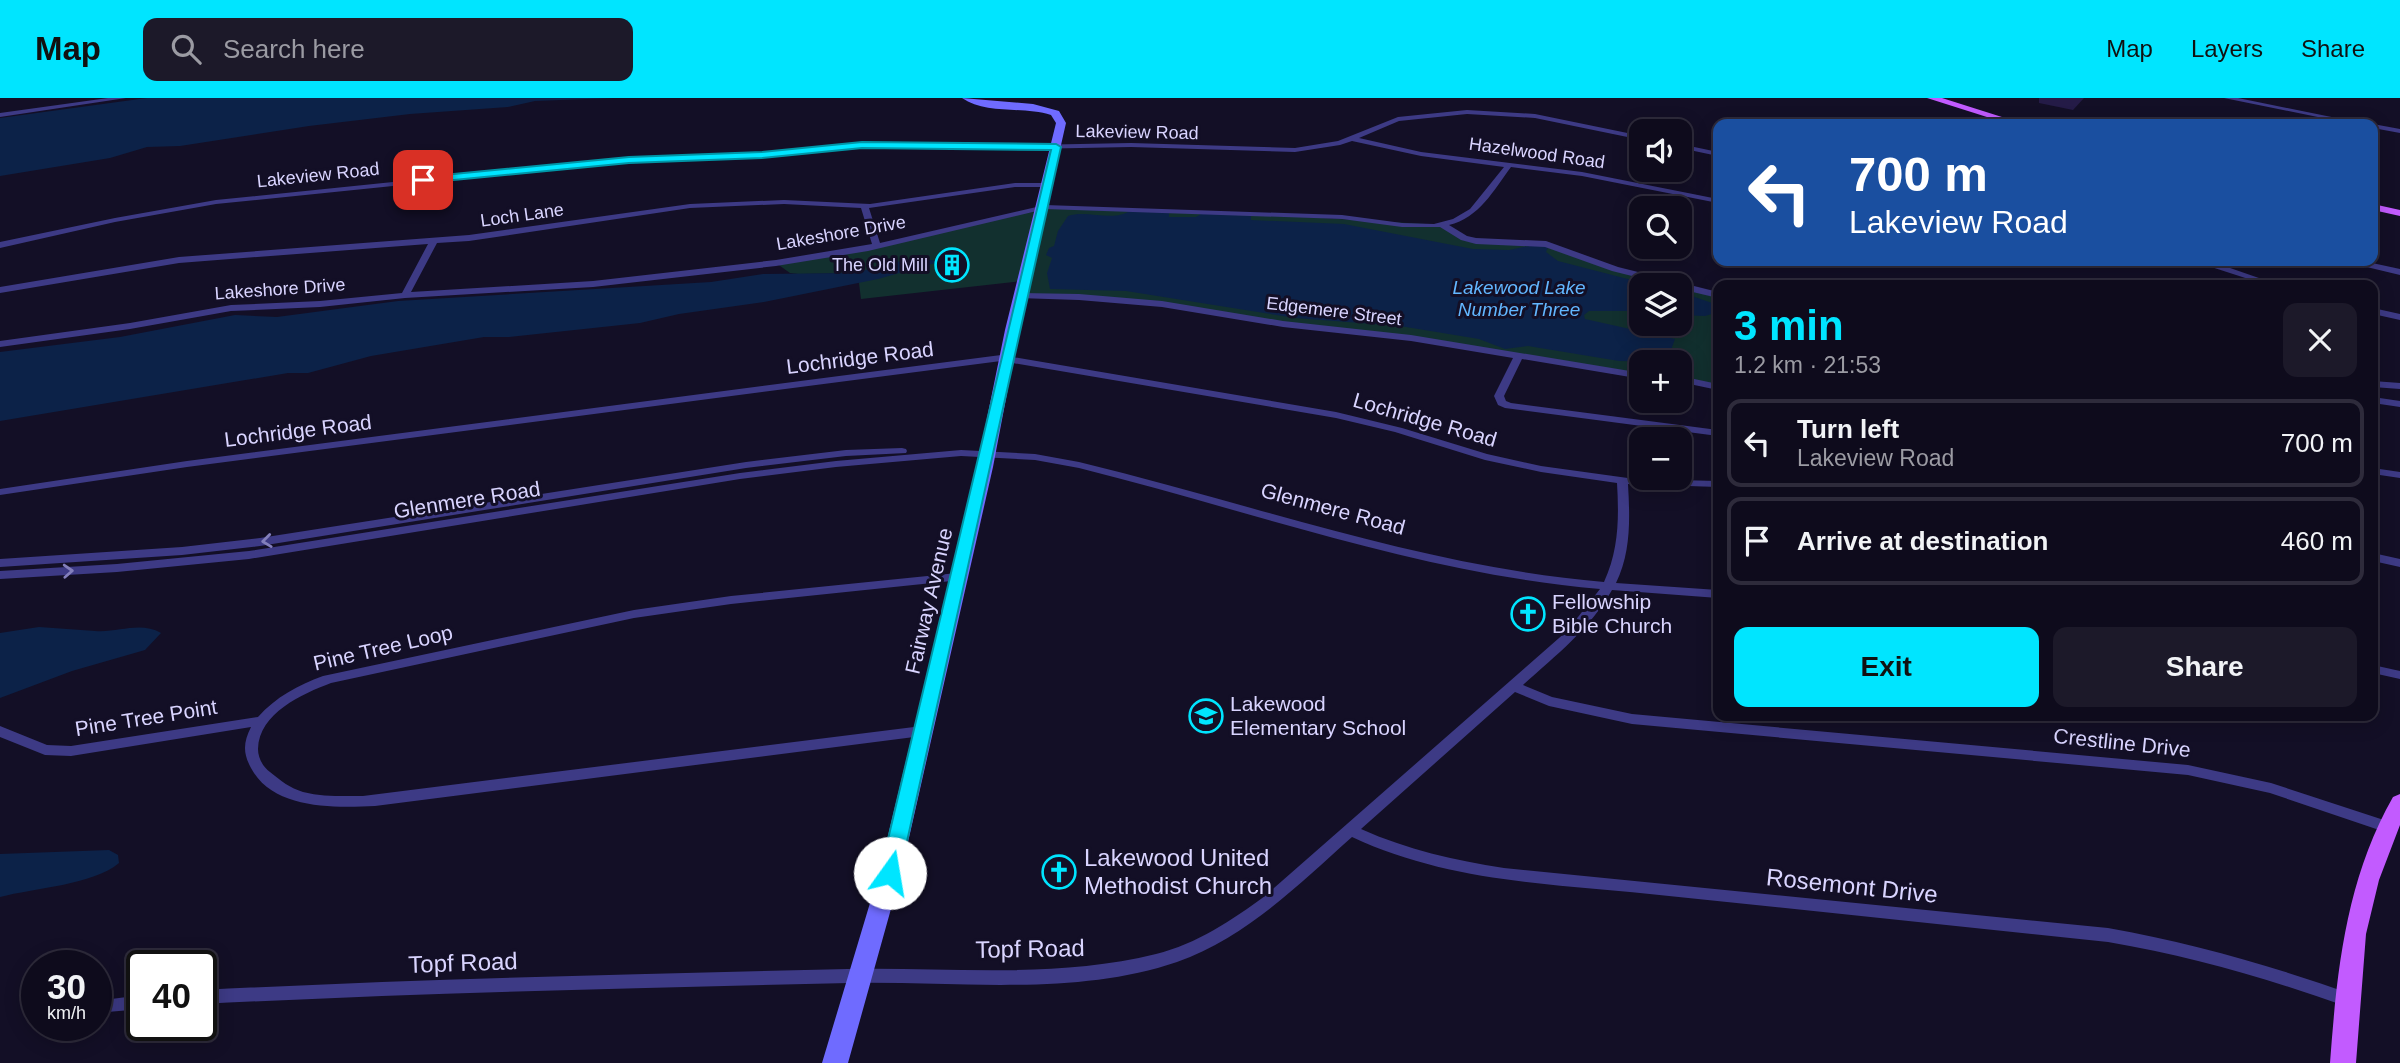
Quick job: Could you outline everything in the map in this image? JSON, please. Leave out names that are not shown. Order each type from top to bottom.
[{"type":"main road","points":[[1932,98],[2002,119]]},
{"type":"main road","points":[[2378,208],[2400,213]]},
{"type":"main road","points":[[2343,1063],[2355,932],[2363,894],[2376,853],[2400,802]]},
{"type":"street","points":[[0,115],[123,98]]},
{"type":"street","name":"Fairway Avenue","points":[[835,1063],[890,873],[1043,208],[1061,119],[1055,113],[1042,109],[995,106],[967,98]]},
{"type":"street","points":[[2227,98],[2336,119]]},
{"type":"street","name":"Lakeview Road","points":[[0,245],[115,220],[243,199],[616,161],[762,155],[881,144],[985,148],[1131,145],[1295,150],[1330,145],[1398,119],[1467,112],[1535,116],[1629,135]]},
{"type":"street","points":[[2378,127],[2400,131]]},
{"type":"street","name":"Hazelwood Road","points":[[1351,138],[1405,152],[1582,174],[1713,200]]},
{"type":"street","points":[[1692,149],[1713,153]]},
{"type":"street","points":[[1443,225],[1474,211],[1510,164]]},
{"type":"street","name":"Loch Lane","points":[[0,290],[219,256],[433,242],[722,203],[784,202],[864,206],[1014,186],[1048,185]]},
{"type":"street","points":[[864,206],[877,246]]},
{"type":"street","name":"Lakeshore Drive","points":[[0,344],[130,326],[231,308],[346,303],[405,295],[625,281],[827,256],[1008,214],[1043,208],[1082,206],[1342,217],[1409,226],[1443,225],[1459,236],[1476,241],[1535,242],[1630,273]]},
{"type":"street","points":[[405,295],[433,242]]},
{"type":"street","points":[[2217,266],[2259,280]]},
{"type":"street","points":[[2374,266],[2400,272]]},
{"type":"street","name":"Lakeshore Drive","points":[[1692,289],[1713,294]]},
{"type":"street","name":"Edgemere Street","points":[[1021,296],[1153,303],[1307,328],[1411,338],[1629,374]]},
{"type":"street","points":[[2378,312],[2400,317]]},
{"type":"street","points":[[1518,357],[1499,396],[1502,403],[1509,406],[1713,432]]},
{"type":"street","name":"Lochridge Road","points":[[0,492],[187,464],[1007,358],[1336,415],[1516,464],[1622,481],[1713,484]]},
{"type":"street","points":[[1692,382],[1713,386]]},
{"type":"street","points":[[2378,384],[2400,386]]},
{"type":"street","points":[[2378,401],[2400,404]]},
{"type":"street","name":"Glenmere Road","points":[[0,563],[182,551],[260,542],[797,458],[921,451],[940,454]]},
{"type":"street","name":"Glenmere Road","points":[[0,575],[117,568],[260,554],[740,476],[940,454],[987,454],[1079,465],[1442,560],[1521,576],[1609,587],[1713,594]]},
{"type":"street","points":[[2378,472],[2400,475]]},
{"type":"street","name":"Topf Road","points":[[217,996],[862,976],[1079,974],[1118,970],[1195,948],[1238,925],[1350,831],[1573,634],[1609,587],[1625,538],[1622,481]]},
{"type":"street","points":[[2378,558],[2400,564]]},
{"type":"street","name":"Pine Tree Loop","points":[[261,721],[286,699],[318,682],[634,614],[720,601],[957,577]]},
{"type":"street","points":[[2378,670],[2400,676]]},
{"type":"street","name":"Crestline Drive","points":[[1514,686],[1549,701],[1632,719],[2188,770],[2282,791],[2388,827]]},
{"type":"street","points":[[261,721],[254,729],[250,747],[252,759],[261,772],[280,788],[303,796],[336,802],[375,801],[922,731]]},
{"type":"street","name":"Pine Tree Point","points":[[0,731],[45,750],[71,751],[261,721]]},
{"type":"street","name":"Rosemont Drive","points":[[1350,831],[1373,843],[1413,855],[1516,874],[2155,942],[2253,967],[2348,1000]]},
{"type":"green space","name":"Lakewood Lake Number Three","points":[[1045,207],[1200,211],[1443,225],[1464,238],[1544,246],[1635,273],[1629,273],[1629,336],[1692,336],[1692,287],[1713,293],[1713,386],[1692,382],[1692,350],[1629,350],[1629,374],[1444,343],[1319,329],[1162,304],[1021,296],[1023,281],[861,299],[859,283],[854,273],[790,273],[776,263],[846,252]]},
{"type":"water","points":[[147,98],[614,98],[535,101],[508,107],[410,114],[309,126],[180,146],[147,147],[110,158],[0,176],[0,118]]},
{"type":"water","name":"Lakewood Lake Number Three","points":[[1131,210],[1169,212],[1169,217],[1196,217],[1203,213],[1251,216],[1251,220],[1344,224],[1473,249],[1509,250],[1534,245],[1548,247],[1546,252],[1558,261],[1629,279],[1629,311],[1589,311],[1584,315],[1585,319],[1629,329],[1629,336],[1662,336],[1675,339],[1671,350],[1629,350],[1629,361],[1619,361],[1528,346],[1505,349],[1479,339],[1400,326],[1295,318],[1126,291],[1050,289],[1047,273],[1052,258],[1046,255],[1049,248],[1054,246],[1058,231],[1068,216],[1124,214]]},
{"type":"water","points":[[901,261],[939,262],[878,279],[764,302],[679,314],[640,323],[509,337],[484,337],[371,356],[308,373],[288,373],[0,421],[0,352],[120,337],[235,315],[277,317],[398,301],[711,282],[763,274],[854,273]]},
{"type":"water","points":[[1692,296],[1713,303],[1713,314],[1692,315]]},
{"type":"water","points":[[39,627],[104,631],[145,628],[161,633],[145,650],[72,671],[0,698],[0,633]]},
{"type":"water","points":[[109,850],[118,855],[119,863],[108,870],[79,881],[0,897],[0,854]]},
{"type":"building","points":[[2039,98],[2084,98],[2073,110],[2039,103]]},
{"type":"place","name":"The Old Mill","points":[[952,265]]},
{"type":"place","name":"Fellowship Bible Church","points":[[1528,614]]},
{"type":"place","name":"Lakewood Elementary School","points":[[1206,716]]},
{"type":"place","name":"Lakewood United Methodist Church","points":[[1059,872]]},
{"type":"route","points":[[423,180],[629,160],[762,155],[862,145],[1056,147],[1027,267],[985,467],[973,508],[890,873]]}]
